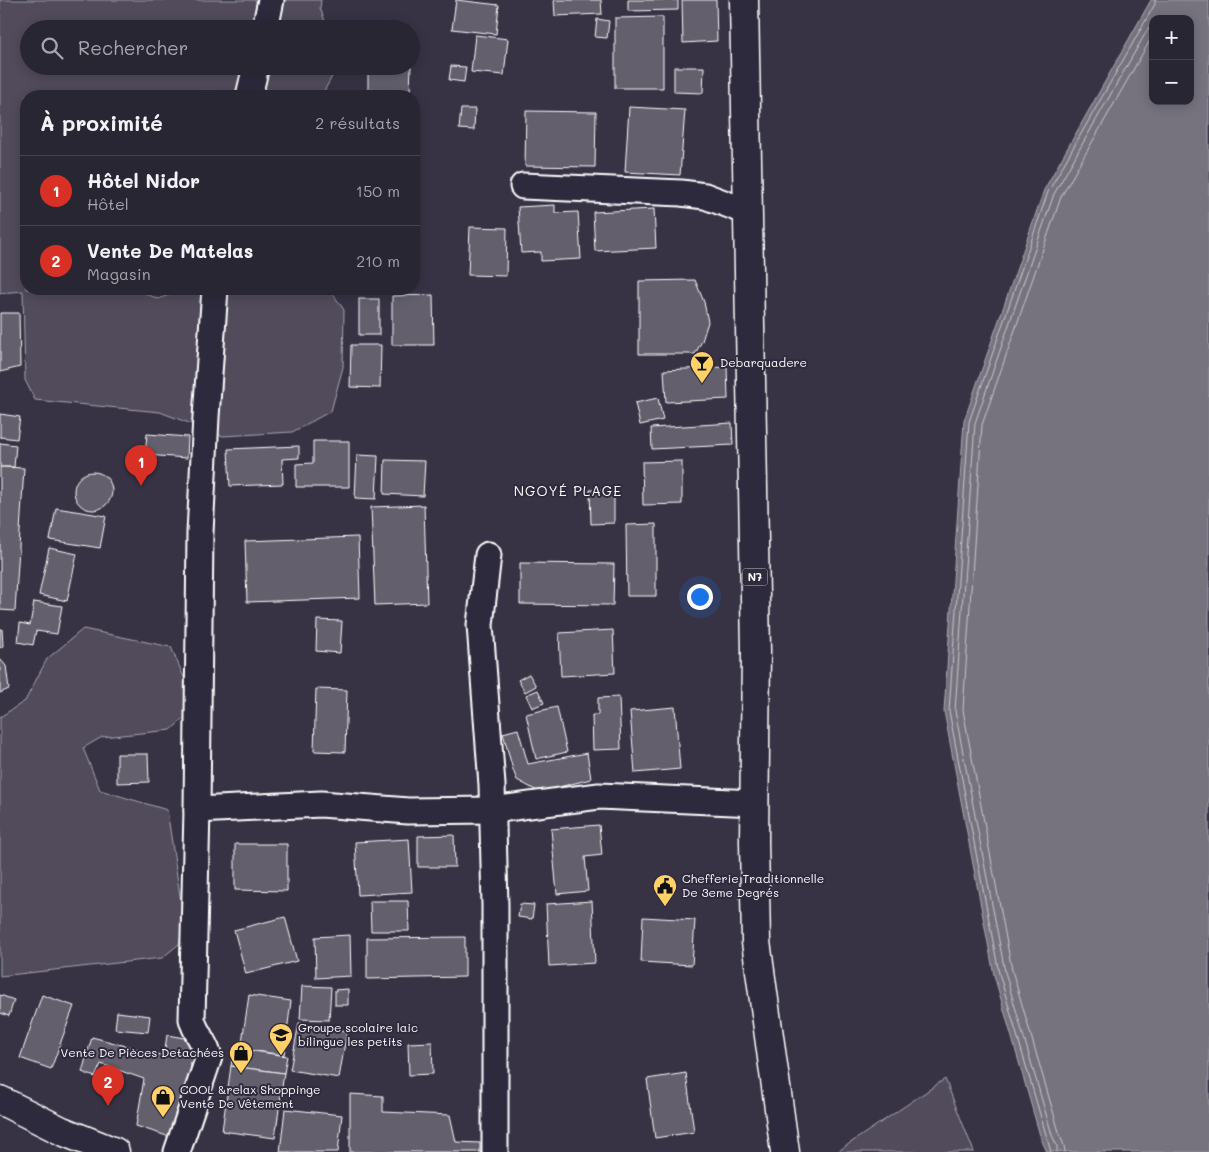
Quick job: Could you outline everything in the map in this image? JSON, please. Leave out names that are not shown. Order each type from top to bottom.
[{"type":"main road","name":"N7","points":[[744,0],[756,651],[754,841],[756,942],[785,1152]]},
{"type":"main road","points":[[0,1100],[62,1131],[115,1152]]},
{"type":"street","points":[[267,20],[271,0]]},
{"type":"street","points":[[251,90],[254,75]]},
{"type":"street","points":[[523,186],[681,193],[706,196],[748,212]]},
{"type":"street","points":[[177,1152],[209,1057],[208,1050],[192,1019],[197,810],[200,533],[215,295]]},
{"type":"street","points":[[488,555],[480,625],[492,785],[491,810],[495,906],[495,1152]]},
{"type":"street","points":[[197,810],[321,804],[408,811],[491,810],[599,796],[755,803]]},
{"type":"shaded area","points":[[0,0],[321,0],[320,8],[325,20],[20,20],[20,75],[333,75],[325,90],[20,90],[20,291],[0,293]]},
{"type":"shaded area","points":[[23,295],[149,295],[158,299],[169,295],[334,295],[344,310],[343,367],[331,411],[292,432],[223,436],[160,412],[35,400],[25,380]]},
{"type":"shaded area","points":[[83,629],[171,647],[189,689],[190,713],[171,730],[102,737],[83,748],[100,790],[167,810],[184,922],[179,944],[162,958],[0,976],[0,717],[25,701],[47,659]]},
{"type":"shaded area","points":[[945,1079],[974,1152],[837,1152]]},
{"type":"water","points":[[1151,0],[1209,0],[1209,1152],[1047,1152],[1041,1139],[994,975],[944,711],[964,421],[1044,190]]},
{"type":"building","points":[[456,0],[499,5],[496,34],[452,29]]},
{"type":"building","points":[[554,0],[601,0],[602,14],[555,16]]},
{"type":"building","points":[[628,0],[678,0],[678,10],[628,11]]},
{"type":"building","points":[[682,0],[716,0],[717,41],[683,43]]},
{"type":"building","points":[[663,17],[663,88],[615,88],[615,18]]},
{"type":"building","points":[[597,19],[609,21],[607,38],[595,37]]},
{"type":"building","points":[[475,35],[508,39],[504,75],[471,72]]},
{"type":"building","points":[[451,66],[466,67],[464,82],[449,80]]},
{"type":"building","points":[[674,67],[704,67],[703,93],[674,92]]},
{"type":"building","points":[[368,75],[411,75],[410,90],[368,90]]},
{"type":"building","points":[[629,107],[685,110],[680,175],[625,172]]},
{"type":"building","points":[[461,109],[475,109],[474,130],[459,129]]},
{"type":"building","points":[[526,111],[596,112],[595,167],[525,166]]},
{"type":"building","points":[[555,205],[555,213],[578,212],[581,259],[541,261],[541,252],[521,253],[518,207]]},
{"type":"building","points":[[654,209],[656,248],[595,251],[593,212]]},
{"type":"building","points":[[470,227],[507,228],[506,276],[468,275]]},
{"type":"building","points":[[695,280],[704,302],[708,322],[702,341],[695,354],[639,354],[639,281]]},
{"type":"building","points":[[433,295],[434,345],[392,345],[392,296]]},
{"type":"building","points":[[359,299],[379,299],[379,335],[359,335]]},
{"type":"building","points":[[0,313],[19,313],[20,367],[0,372]]},
{"type":"building","points":[[351,345],[381,345],[380,388],[350,387]]},
{"type":"building","points":[[727,367],[728,399],[666,402],[664,370]]},
{"type":"building","points":[[658,398],[663,420],[640,425],[635,403]]},
{"type":"building","points":[[0,414],[20,417],[17,439],[0,437]]},
{"type":"building","points":[[732,423],[733,445],[652,449],[651,428]]},
{"type":"building","points":[[147,434],[188,437],[187,458],[145,455]]},
{"type":"building","points":[[313,441],[349,441],[349,487],[296,487],[296,464],[313,463]]},
{"type":"building","points":[[0,443],[16,445],[14,467],[0,467]]},
{"type":"building","points":[[299,446],[299,458],[282,459],[283,484],[230,486],[228,449]]},
{"type":"building","points":[[357,455],[378,456],[376,499],[355,498]]},
{"type":"building","points":[[385,460],[425,461],[423,496],[384,494]]},
{"type":"building","points":[[682,461],[682,504],[643,505],[642,462]]},
{"type":"building","points":[[0,467],[24,468],[15,611],[0,610]]},
{"type":"building","points":[[93,472],[106,478],[112,491],[106,504],[93,510],[80,504],[74,491],[80,478]]},
{"type":"building","points":[[590,490],[614,490],[614,523],[591,524]]},
{"type":"building","points":[[424,505],[427,603],[375,605],[371,507]]},
{"type":"building","points":[[56,508],[106,516],[100,548],[50,540]]},
{"type":"building","points":[[656,524],[656,596],[627,596],[626,525]]},
{"type":"building","points":[[358,537],[360,598],[247,602],[245,541]]},
{"type":"building","points":[[49,548],[77,554],[67,601],[39,595]]},
{"type":"building","points":[[520,563],[614,564],[613,605],[520,604]]},
{"type":"building","points":[[34,602],[62,606],[57,634],[36,631],[33,645],[18,642],[20,623],[30,625]]},
{"type":"building","points":[[317,620],[342,621],[340,653],[316,651]]},
{"type":"building","points":[[0,629],[2,629],[3,646],[0,648]]},
{"type":"building","points":[[613,630],[615,673],[561,676],[559,633]]},
{"type":"building","points":[[0,659],[6,666],[9,689],[0,693]]},
{"type":"building","points":[[529,674],[536,686],[525,692],[518,680]]},
{"type":"building","points":[[316,689],[347,690],[345,752],[314,751]]},
{"type":"building","points":[[538,690],[544,703],[532,708],[526,695]]},
{"type":"building","points":[[619,697],[621,749],[593,750],[592,715],[598,715],[598,698]]},
{"type":"building","points":[[557,707],[567,752],[536,759],[526,714]]},
{"type":"building","points":[[675,707],[680,769],[635,773],[630,711]]},
{"type":"building","points":[[518,729],[528,764],[587,753],[591,779],[539,792],[517,780],[503,733]]},
{"type":"building","points":[[117,754],[148,754],[149,782],[117,783]]},
{"type":"building","points":[[599,825],[602,855],[585,857],[588,891],[557,894],[551,829]]},
{"type":"building","points":[[454,835],[455,867],[418,867],[418,836]]},
{"type":"building","points":[[409,839],[412,892],[358,895],[355,842]]},
{"type":"building","points":[[235,844],[287,844],[287,891],[235,890]]},
{"type":"building","points":[[370,901],[408,901],[409,931],[371,931]]},
{"type":"building","points":[[592,901],[595,963],[549,966],[546,904]]},
{"type":"building","points":[[520,904],[534,905],[532,919],[518,917]]},
{"type":"building","points":[[285,917],[297,961],[246,974],[234,930]]},
{"type":"building","points":[[643,917],[695,920],[692,965],[641,962]]},
{"type":"building","points":[[350,935],[351,976],[316,978],[315,937]]},
{"type":"building","points":[[465,937],[465,977],[367,979],[367,938]]},
{"type":"building","points":[[302,986],[331,987],[329,1020],[300,1019]]},
{"type":"building","points":[[348,989],[348,1005],[335,1005],[335,990]]},
{"type":"building","points":[[0,995],[14,1000],[9,1016],[0,1013]]},
{"type":"building","points":[[42,995],[74,1006],[51,1069],[20,1058]]},
{"type":"building","points":[[249,995],[291,1001],[284,1055],[241,1049]]},
{"type":"building","points":[[117,1012],[150,1016],[148,1032],[115,1029]]},
{"type":"building","points":[[299,1023],[347,1031],[339,1078],[290,1070]]},
{"type":"building","points":[[167,1035],[190,1039],[191,1070],[170,1137],[136,1126],[144,1079],[101,1064],[95,1077],[82,1072],[92,1037],[164,1056]]},
{"type":"building","points":[[432,1042],[433,1074],[409,1075],[408,1043]]},
{"type":"building","points":[[234,1048],[287,1056],[284,1073],[231,1066]]},
{"type":"building","points":[[231,1066],[284,1073],[275,1138],[222,1131]]},
{"type":"building","points":[[686,1073],[694,1132],[655,1138],[647,1079]]},
{"type":"building","points":[[350,1094],[383,1096],[383,1112],[450,1115],[456,1142],[480,1143],[480,1152],[350,1152]]},
{"type":"building","points":[[285,1109],[342,1115],[338,1152],[280,1152]]},
{"type":"place","name":"Debarquadere","points":[[702,384]]},
{"type":"place","name":"Hôtel Nidor","points":[[141,486]]},
{"type":"place","name":"Chefferie Traditionnelle De 3eme Degrés","points":[[665,907]]},
{"type":"place","name":"Groupe scolaire laic bilingue les petits","points":[[281,1056]]},
{"type":"place","name":"Vente De Pièces Detachées","points":[[241,1074]]},
{"type":"place","name":"Vente De Matelas","points":[[108,1106]]},
{"type":"place","name":"COOL &relax Shoppinge Vente De Vêtement","points":[[163,1118]]},
{"type":"district","name":"NGOYÉ PLAGE","points":[[568,491]]}]
